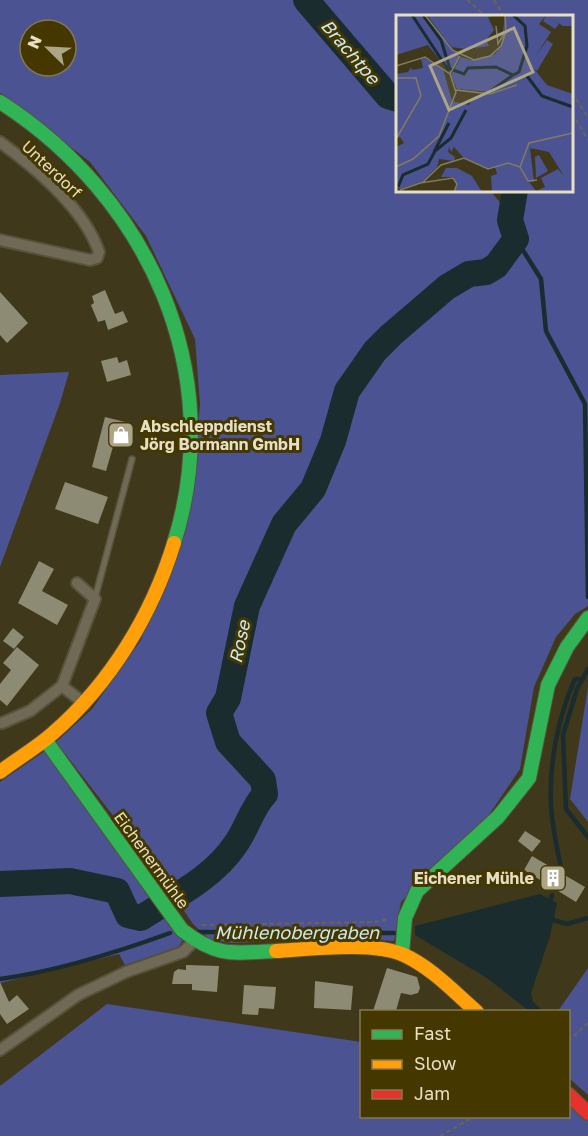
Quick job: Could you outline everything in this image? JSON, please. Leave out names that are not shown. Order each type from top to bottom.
[{"type":"main road","points":[[0,772],[46,741],[85,705],[111,675],[134,638],[153,603],[169,563],[186,497],[191,453],[188,378],[178,331],[152,268],[112,206],[83,170],[56,145],[1,105]]},
{"type":"main road","points":[[402,954],[406,913],[421,887],[481,835],[525,786],[534,761],[542,704],[548,687],[587,618]]},
{"type":"main road","name":"Eichenermühle","points":[[46,741],[168,910],[194,941],[224,953],[356,947],[402,954],[425,968],[476,1010]]},
{"type":"main road","points":[[570,1096],[588,1113]]},
{"type":"street","name":"Unterdorf","points":[[0,142],[53,187],[76,213],[99,252],[97,258],[90,260],[0,240]]},
{"type":"street","points":[[2,723],[30,711],[62,686],[95,599],[77,583]]},
{"type":"street","points":[[62,686],[85,705]]},
{"type":"street","points":[[0,1050],[78,996],[126,972],[183,952],[194,941]]},
{"type":"lane","points":[[95,599],[132,459]]},
{"type":"path","points":[[467,0],[485,15]]},
{"type":"path","points":[[494,0],[503,15]]},
{"type":"path","points":[[573,94],[588,117]]},
{"type":"path","points":[[573,115],[588,140]]},
{"type":"path","points":[[202,925],[375,922],[406,913]]},
{"type":"path","points":[[570,1039],[588,1023]]},
{"type":"path","points":[[440,1136],[472,1118]]},
{"type":"shaded area","points":[[0,0],[588,0],[588,606],[575,614],[556,637],[534,687],[520,769],[478,831],[439,863],[401,902],[394,941],[347,938],[232,943],[210,940],[193,924],[163,880],[56,742],[92,709],[141,640],[193,491],[200,404],[195,339],[146,236],[90,162],[0,93]]},
{"type":"shaded area","points":[[69,372],[60,403],[0,567],[0,375]]},
{"type":"shaded area","points":[[588,687],[588,822],[570,799]]},
{"type":"shaded area","points":[[45,751],[184,939],[178,947],[125,965],[119,954],[0,983],[0,782]]},
{"type":"shaded area","points":[[540,894],[557,903],[550,936],[531,993],[533,1002],[542,1010],[528,1010],[487,978],[415,935],[415,926]]},
{"type":"shaded area","points":[[588,968],[588,1095],[570,1079],[570,1010],[559,1010]]},
{"type":"shaded area","points":[[107,1004],[360,1042],[360,1118],[570,1118],[570,1096],[588,1116],[588,1136],[0,1136],[0,1086]]},
{"type":"building","points":[[105,290],[115,314],[123,311],[128,322],[108,330],[105,320],[98,322],[91,305],[94,303],[92,296]]},
{"type":"building","points":[[0,292],[28,323],[7,343],[0,335]]},
{"type":"building","points":[[117,357],[119,363],[127,360],[131,375],[107,382],[101,361]]},
{"type":"building","points":[[105,417],[129,423],[122,445],[114,443],[106,471],[92,467]]},
{"type":"building","points":[[65,482],[108,497],[98,524],[55,509]]},
{"type":"building","points":[[39,561],[54,569],[42,591],[68,605],[57,625],[18,603]]},
{"type":"building","points":[[13,628],[24,637],[14,649],[3,641]]},
{"type":"building","points":[[17,647],[39,665],[7,706],[0,700],[0,684],[11,670],[3,663]]},
{"type":"building","points":[[525,831],[541,841],[532,852],[518,841]]},
{"type":"building","name":"Eichener Mühle","points":[[532,856],[585,887],[576,902],[524,870]]},
{"type":"building","points":[[186,965],[219,966],[217,992],[192,990],[192,984],[172,984],[174,972],[178,969],[186,970]]},
{"type":"building","points":[[387,968],[417,977],[420,988],[418,993],[411,995],[401,993],[396,1010],[373,1010]]},
{"type":"building","points":[[315,981],[353,986],[351,1010],[314,1008]]},
{"type":"building","points":[[0,982],[9,1002],[17,995],[29,1009],[7,1024],[0,1014]]},
{"type":"building","points":[[244,985],[276,987],[274,1009],[259,1008],[258,1015],[242,1014]]},
{"type":"waterway","name":"Brachtpe","points":[[306,0],[388,96],[396,98]]},
{"type":"waterway","name":"Rose","points":[[0,884],[70,881],[117,891],[128,915],[141,918],[204,877],[226,857],[235,845],[265,794],[263,780],[228,742],[219,713],[228,698],[247,606],[284,524],[313,489],[333,441],[347,391],[375,351],[447,287],[469,274],[486,272],[496,266],[516,239],[510,220],[515,192]]},
{"type":"waterway","name":"Brachtpe","points":[[516,239],[541,279],[546,331],[585,404],[588,597]]},
{"type":"waterway","name":"Brachtpe","points":[[588,669],[577,689],[563,735],[566,809],[588,837]]},
{"type":"waterway","points":[[562,874],[552,814],[553,757],[559,724],[569,694],[575,679],[583,679]]},
{"type":"waterway","points":[[551,899],[552,895]]},
{"type":"waterway","points":[[553,920],[567,924],[588,918]]},
{"type":"waterway","name":"Mühlenobergraben","points":[[199,932],[394,933]]},
{"type":"waterway","name":"Mühlenobergraben","points":[[0,979],[86,960],[170,933]]},
{"type":"traffic: fast","points":[[0,102],[52,141],[97,187],[134,238],[163,294],[182,353],[190,415],[188,479],[174,543]]},
{"type":"traffic: fast","points":[[402,954],[405,918],[417,891],[498,817],[529,778],[548,685],[567,647],[588,618]]},
{"type":"traffic: fast","points":[[46,741],[182,930],[206,945],[226,952],[276,951]]},
{"type":"traffic: slow","points":[[0,772],[52,734],[73,714],[110,671],[141,622],[165,570],[174,543]]},
{"type":"traffic: slow","points":[[276,951],[341,947],[391,951],[404,955],[424,967],[475,1010]]},
{"type":"traffic: jam","points":[[570,1096],[588,1113]]},
{"type":"place","name":"Abschleppdienst Jörg Bormann GmbH","points":[[121,435]]},
{"type":"place","name":"Eichener Mühle","points":[[553,878]]}]
